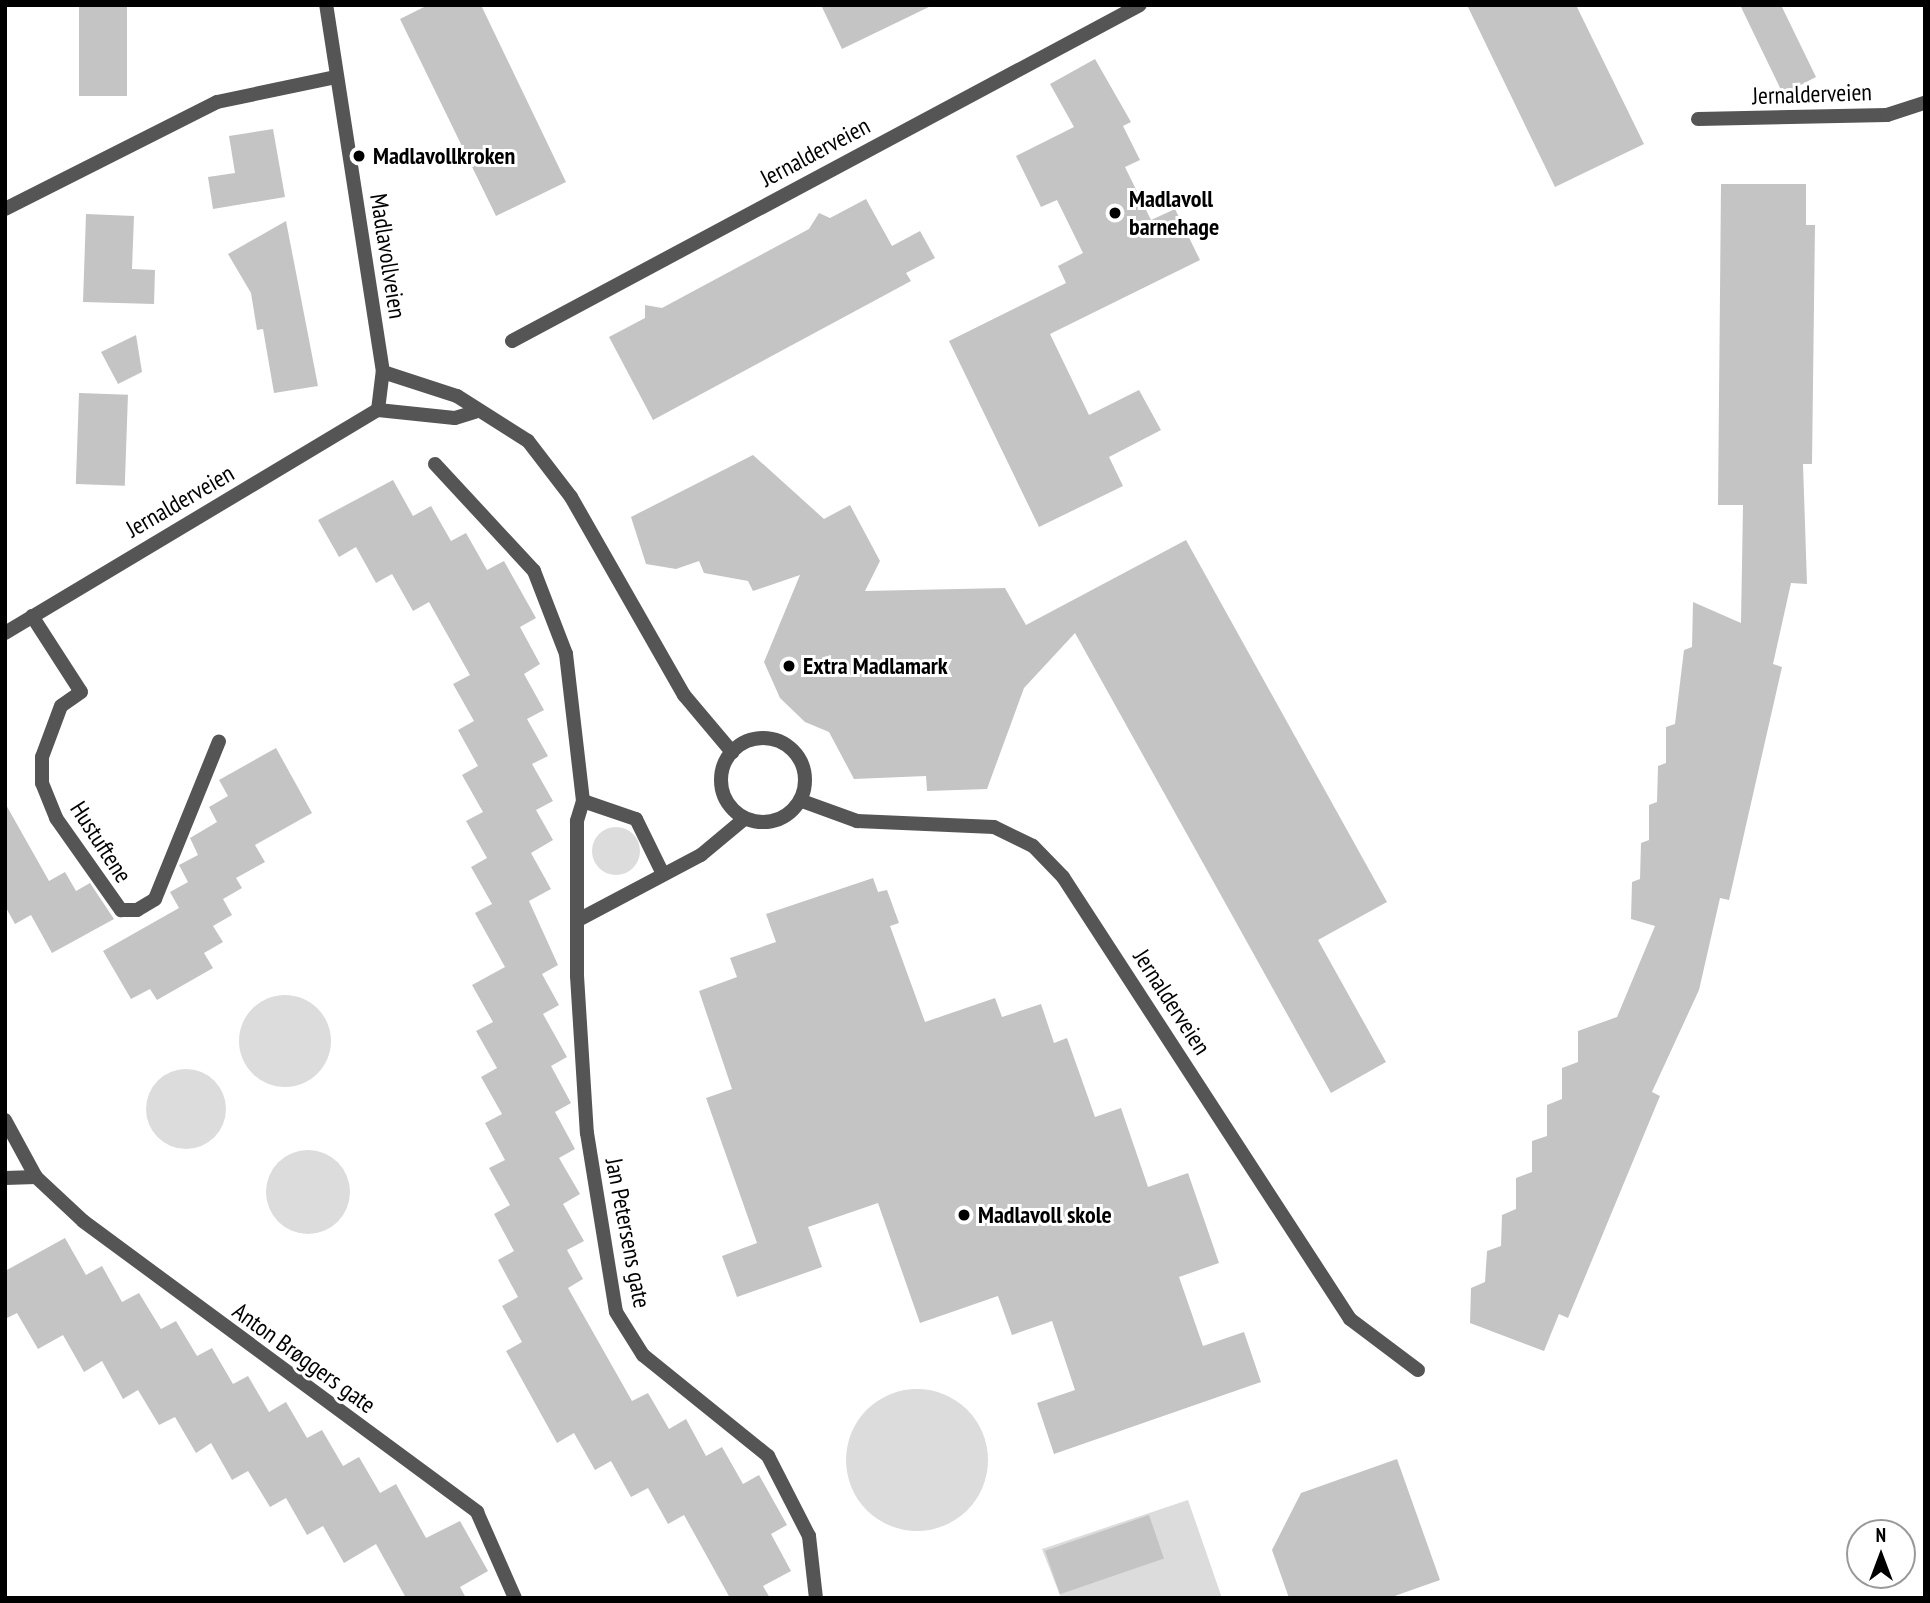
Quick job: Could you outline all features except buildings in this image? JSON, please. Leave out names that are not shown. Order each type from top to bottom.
[{"type":"street","name":"Madlavollveien","points":[[326,5],[383,372],[384,390],[379,410]]},
{"type":"street","name":"Jernalderveien","points":[[512,341],[1139,5]]},
{"type":"street","points":[[5,208],[217,103],[336,77]]},
{"type":"street","name":"Jernalderveien","points":[[1698,119],[1887,115],[1925,103]]},
{"type":"street","points":[[383,372],[457,396],[475,412],[515,431],[549,464],[684,695],[732,752]]},
{"type":"street","points":[[379,410],[455,418],[475,412]]},
{"type":"street","name":"Jernalderveien","points":[[5,633],[379,410]]},
{"type":"street","name":"Jan Petersens gate","points":[[435,464],[504,533],[534,571],[566,654],[583,801],[577,821],[580,919],[578,1012],[590,1177],[616,1312],[643,1355],[768,1456],[809,1536],[816,1598]]},
{"type":"street","name":"Hustuftene","points":[[32,617],[81,692],[61,706],[42,757],[42,783],[56,818],[121,910],[137,910],[155,899],[219,741]]},
{"type":"street","points":[[580,919],[701,855],[744,819],[777,821],[802,801],[805,774],[788,746],[756,738],[732,752],[721,788],[744,819]]},
{"type":"street","points":[[583,801],[636,819],[663,874]]},
{"type":"street","name":"Jernalderveien","points":[[802,801],[857,821],[993,827],[1033,846],[1063,877],[1350,1319],[1418,1370]]},
{"type":"street","name":"Anton Brøggers gate","points":[[5,1120],[36,1177],[83,1221],[270,1363],[477,1512],[515,1598]]},
{"type":"street","points":[[5,1178],[36,1177]]},
{"type":"shaded area","points":[[616,827],[633,834],[640,851],[633,868],[616,875],[599,868],[592,851],[599,834]]},
{"type":"shaded area","points":[[285,995],[303,998],[318,1008],[328,1023],[331,1041],[328,1059],[318,1074],[303,1084],[285,1087],[267,1084],[252,1074],[242,1059],[239,1041],[242,1023],[252,1008],[267,998]]},
{"type":"shaded area","points":[[186,1069],[201,1072],[214,1081],[223,1094],[226,1109],[223,1124],[214,1137],[201,1146],[186,1149],[171,1146],[158,1137],[149,1124],[146,1109],[149,1094],[158,1081],[171,1072]]},
{"type":"shaded area","points":[[308,1150],[324,1153],[338,1162],[347,1176],[350,1192],[347,1208],[338,1222],[324,1231],[308,1234],[292,1231],[278,1222],[269,1208],[266,1192],[269,1176],[278,1162],[292,1153]]},
{"type":"shaded area","points":[[917,1389],[944,1394],[967,1410],[983,1433],[988,1460],[983,1487],[967,1510],[944,1526],[917,1531],[890,1526],[867,1510],[851,1487],[846,1460],[851,1433],[867,1410],[890,1394]]},
{"type":"shaded area","points":[[1188,1500],[1222,1598],[1061,1598],[1042,1549]]},
{"type":"place","name":"Madlavollkroken","points":[[359,156]]},
{"type":"place","name":"Madlavoll barnehage","points":[[1115,213]]},
{"type":"place","name":"Extra Madlamark","points":[[789,666]]},
{"type":"place","name":"Madlavoll skole","points":[[964,1215]]}]
